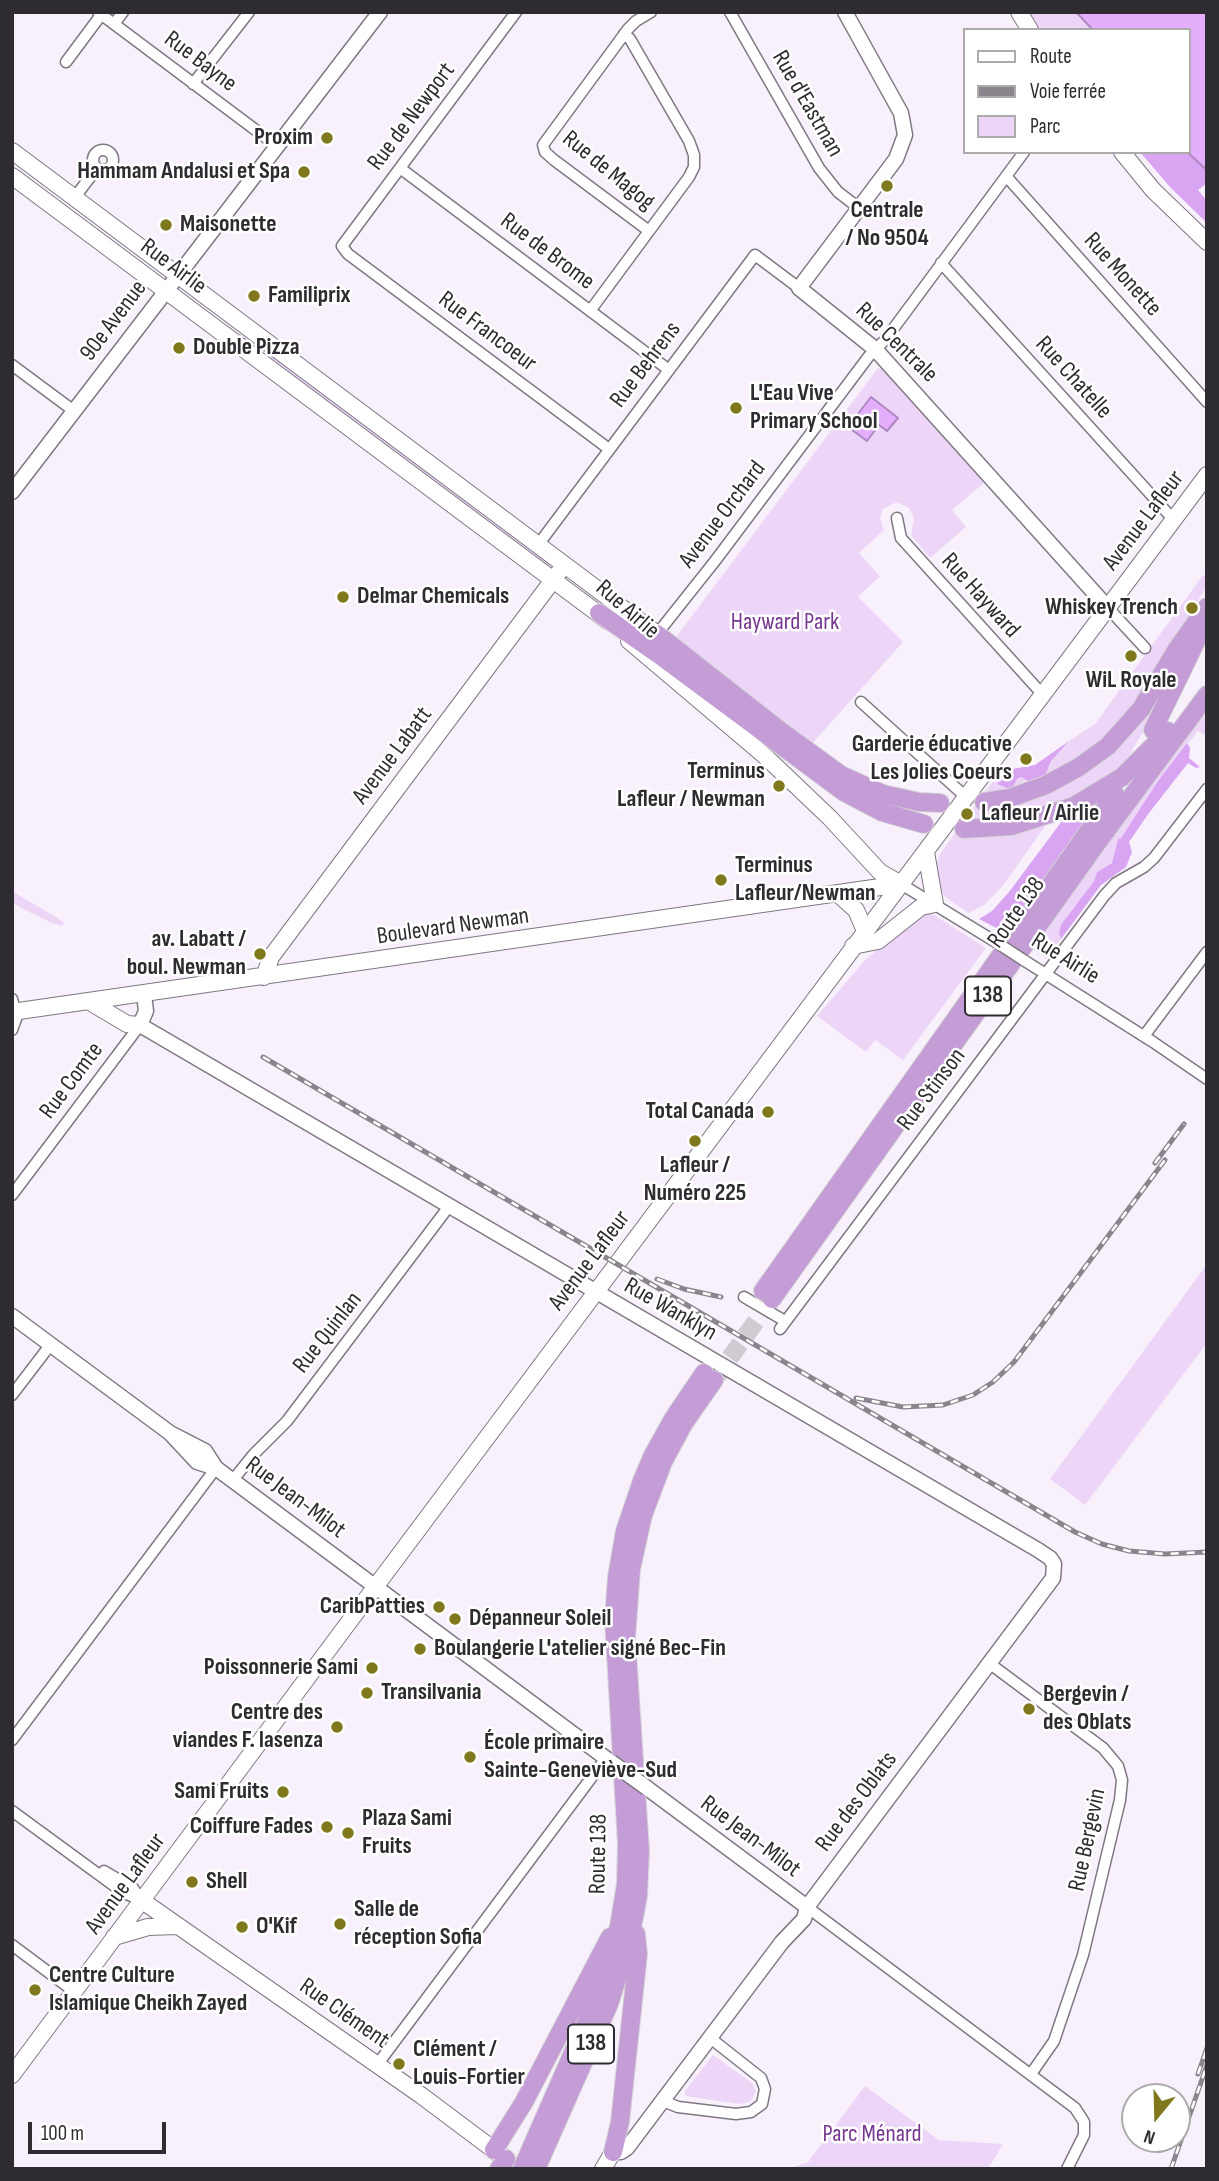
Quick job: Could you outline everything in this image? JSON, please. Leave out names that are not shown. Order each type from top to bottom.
[{"type":"highway","points":[[975,800],[1023,794],[1046,785],[1079,767],[1108,746],[1141,709],[1177,649],[1207,607]]},
{"type":"highway","points":[[598,613],[658,654],[838,788],[882,811],[924,824]]},
{"type":"highway","points":[[1153,730],[1207,618]]},
{"type":"highway","points":[[657,634],[841,775],[883,794],[919,802],[940,803]]},
{"type":"highway","points":[[964,828],[997,828],[1029,822],[1088,798],[1131,769],[1207,694]]},
{"type":"highway","name":"Route 138","points":[[759,1296],[1207,694]]},
{"type":"highway","name":"Route 138","points":[[759,1296],[1115,794]]},
{"type":"highway","name":"Route 138","points":[[518,2163],[600,1991],[627,1919],[627,1844],[613,1634],[618,1568],[629,1517],[653,1455],[673,1419],[709,1377]]},
{"type":"highway","points":[[613,2152],[620,2122],[638,1954],[627,1919]]},
{"type":"highway","points":[[518,2163],[530,2090],[627,1919]]},
{"type":"main road","points":[[1019,12],[1029,28]]},
{"type":"main road","name":"Rue Airlie","points":[[12,151],[657,634]]},
{"type":"main road","points":[[1124,154],[1153,190],[1207,243]]},
{"type":"main road","name":"Rue Airlie","points":[[12,176],[598,613],[766,757],[830,818],[880,872],[901,884]]},
{"type":"main road","name":"Avenue Lafleur","points":[[12,2075],[865,930],[926,852],[975,800],[1043,695],[1207,475]]},
{"type":"main road","name":"Avenue Labatt","points":[[264,977],[271,957],[565,565]]},
{"type":"main road","points":[[853,946],[878,941],[920,907],[935,904],[926,852]]},
{"type":"main road","name":"Boulevard Newman","points":[[14,1008],[90,1002],[901,884]]},
{"type":"main road","points":[[837,893],[856,910],[865,930]]},
{"type":"main road","points":[[90,1002],[127,1024],[140,1026]]},
{"type":"main road","name":"Rue Clément","points":[[141,1900],[518,2163]]},
{"type":"main road","points":[[114,1937],[148,1927],[177,1926]]},
{"type":"main road","points":[[603,2169],[613,2152]]},
{"type":"street","points":[[114,24],[123,12]]},
{"type":"street","points":[[193,84],[248,12]]},
{"type":"street","name":"90e Avenue","points":[[12,492],[380,12]]},
{"type":"street","name":"Rue de Magog","points":[[649,231],[543,149],[548,138],[624,34],[636,21],[651,12]]},
{"type":"street","name":"Rue d'Eastman","points":[[730,12],[819,168],[838,192],[859,208]]},
{"type":"street","points":[[799,288],[896,159],[905,135],[901,113],[845,12]]},
{"type":"street","name":"Rue de Newport","points":[[342,246],[514,13]]},
{"type":"street","points":[[66,62],[99,14]]},
{"type":"street","name":"Rue Bayne","points":[[99,14],[277,146]]},
{"type":"street","points":[[590,311],[694,167],[694,155],[689,141],[637,50],[624,34]]},
{"type":"street","name":"Avenue Orchard","points":[[657,634],[1022,154]]},
{"type":"street","points":[[75,197],[97,168]]},
{"type":"street","name":"Rue de Brome","points":[[400,168],[669,370]]},
{"type":"street","name":"Rue Monette","points":[[1006,176],[1207,402]]},
{"type":"street","name":"Rue Francoeur","points":[[342,246],[348,254],[609,449]]},
{"type":"street","name":"Rue Behrens","points":[[538,545],[755,255],[799,288]]},
{"type":"street","name":"Rue Chatelle","points":[[941,263],[1174,519]]},
{"type":"street","name":"Rue Centrale","points":[[799,288],[875,349],[1145,648]]},
{"type":"street","points":[[12,365],[74,411]]},
{"type":"street","name":"Rue Hayward","points":[[897,518],[901,538],[1043,695]]},
{"type":"street","points":[[861,702],[975,800]]},
{"type":"street","name":"Rue Stinson","points":[[759,1296],[782,1325],[1108,890],[1154,858],[1207,789]]},
{"type":"street","name":"Rue Airlie","points":[[901,884],[1144,1036],[1207,1079]]},
{"type":"street","points":[[1144,1036],[1207,952]]},
{"type":"street","points":[[140,1026],[146,1015],[144,994]]},
{"type":"street","points":[[12,1030],[16,1021],[14,1008]]},
{"type":"street","name":"Rue Wanklyn","points":[[140,1026],[1038,1550],[1050,1558],[1055,1569]]},
{"type":"street","name":"Rue Comte","points":[[12,1195],[140,1026]]},
{"type":"street","name":"Rue Quinlan","points":[[233,1480],[286,1421],[450,1205]]},
{"type":"street","name":"Rue Jean-Milot","points":[[12,1315],[170,1433],[197,1462],[216,1468],[233,1480],[1075,2108],[1084,2122],[1082,2142],[1067,2169]]},
{"type":"street","points":[[12,1395],[51,1344]]},
{"type":"street","points":[[12,1740],[216,1468]]},
{"type":"street","name":"Rue des Oblats","points":[[613,2152],[621,2152],[627,2148],[709,2036],[782,1942],[804,1919],[807,1907],[1048,1585],[1055,1569]]},
{"type":"street","name":"Rue Bergevin","points":[[989,1663],[1103,1748],[1118,1766],[1122,1780],[1120,1800],[1088,1936],[1054,2041],[1031,2074]]},
{"type":"street","points":[[377,2064],[609,1760]]},
{"type":"street","name":"Rue Clément","points":[[12,1811],[88,1864],[128,1884],[141,1900]]},
{"type":"street","points":[[12,1945],[75,1992]]},
{"type":"street","points":[[663,2101],[678,2107],[742,2114],[755,2110],[762,2104],[765,2089],[761,2078],[709,2036]]},
{"type":"green space","points":[[1026,12],[1076,12],[1091,28],[1035,28]]},
{"type":"green space","points":[[232,329],[268,352],[551,564],[549,566]]},
{"type":"green space","name":"Hayward Park","points":[[878,368],[882,369],[984,483],[952,510],[966,527],[930,558],[911,535],[914,519],[909,508],[897,502],[883,509],[880,519],[884,530],[859,553],[880,576],[858,597],[903,642],[810,746],[763,712],[757,700],[676,637]]},
{"type":"green space","points":[[1203,575],[1207,577],[1207,585],[1139,704],[1114,733],[1082,760],[1063,771],[1027,786],[989,796],[981,806],[1000,804],[1040,792],[1067,780],[1102,756],[1139,719],[1182,652],[1153,715],[1120,771],[1089,793],[1058,808],[1014,820],[968,824],[961,833],[1011,830],[1048,822],[1002,887],[984,905],[969,913],[949,900],[938,882],[936,866],[940,854],[1003,768],[1007,770],[997,784],[1007,788],[1013,787],[1021,777],[1030,782],[1045,777],[1051,761],[1069,741],[1095,724]]},
{"type":"green space","points":[[1201,715],[1207,719],[1207,736],[1198,731],[1158,781],[1118,839],[1112,863],[1097,872],[1094,881],[1067,918],[1059,934],[1061,939],[1046,958],[1032,949]]},
{"type":"green space","points":[[12,891],[64,923],[62,926],[52,923],[21,908],[12,902]]},
{"type":"green space","points":[[927,913],[986,948],[903,1060],[875,1040],[866,1052],[817,1016],[866,959],[916,918]]},
{"type":"green space","points":[[1207,1264],[1207,1343],[1085,1505],[1050,1479]]},
{"type":"green space","points":[[713,2055],[752,2083],[756,2091],[751,2101],[740,2104],[685,2096],[685,2091]]},
{"type":"green space","name":"Parc Ménard","points":[[865,2086],[939,2140],[1003,2144],[988,2169],[789,2169],[808,2162]]},
{"type":"shaded area","points":[[1076,12],[1207,12],[1207,170],[1189,154],[1191,28],[1091,28]]},
{"type":"shaded area","points":[[1142,154],[1189,154],[1207,170],[1207,183],[1198,190],[1207,201],[1207,223]]},
{"type":"shaded area","points":[[871,397],[898,418],[887,431],[879,425],[867,441],[848,427]]},
{"type":"shaded area","points":[[1069,741],[1051,761],[1045,776],[1030,782],[1021,777],[1013,787],[1007,788],[997,784],[1007,770],[1035,765]]},
{"type":"shaded area","points":[[1187,743],[1190,748],[1189,758],[1200,767],[1196,768],[1188,763],[1129,842],[1132,852],[1126,867],[1101,885],[1061,939],[1061,925],[1094,881],[1097,872],[1112,863],[1118,839]]},
{"type":"shaded area","points":[[1106,794],[1008,934],[979,919],[992,911],[1009,892],[1062,821]]},
{"type":"tunnel","points":[[714,1380],[772,1299]]},
{"type":"railway","points":[[263,1057],[1075,1532],[1102,1544],[1129,1551],[1165,1554],[1207,1552]]},
{"type":"railway","points":[[1155,1163],[1184,1124]]},
{"type":"railway","points":[[856,1398],[903,1407],[943,1405],[973,1395],[993,1382],[1014,1362],[1165,1160]]},
{"type":"railway","points":[[657,1279],[684,1289],[721,1297]]},
{"type":"railway","points":[[1198,2074],[1207,2048]]},
{"type":"railway","points":[[1171,2169],[1207,2065]]},
{"type":"place","name":"Proxim","points":[[327,138]]},
{"type":"place","name":"Hammam Andalusi et Spa","points":[[304,172]]},
{"type":"place","name":"Centrale / No 9504","points":[[887,186]]},
{"type":"place","name":"Maisonette","points":[[166,225]]},
{"type":"place","name":"Familiprix","points":[[254,296]]},
{"type":"place","name":"Double Pizza","points":[[179,348]]},
{"type":"place","name":"L'Eau Vive Primary School","points":[[736,408]]},
{"type":"place","name":"Delmar Chemicals","points":[[343,597]]},
{"type":"place","name":"Whiskey Trench","points":[[1192,608]]},
{"type":"place","name":"WiL Royale","points":[[1131,656]]},
{"type":"place","name":"Garderie éducative Les Jolies Coeurs","points":[[1026,759]]},
{"type":"place","name":"Terminus Lafleur / Newman","points":[[779,786]]},
{"type":"place","name":"Lafleur / Airlie","points":[[967,814]]},
{"type":"place","name":"Terminus Lafleur/Newman","points":[[721,880]]},
{"type":"place","name":"av. Labatt / boul. Newman","points":[[260,954]]},
{"type":"place","name":"Total Canada","points":[[768,1112]]},
{"type":"place","name":"Lafleur / Numéro 225","points":[[695,1141]]},
{"type":"place","name":"CaribPatties","points":[[439,1607]]},
{"type":"place","name":"Dépanneur Soleil","points":[[455,1619]]},
{"type":"place","name":"Boulangerie L'atelier signé Bec-Fin","points":[[420,1649]]},
{"type":"place","name":"Poissonnerie Sami","points":[[372,1668]]},
{"type":"place","name":"Transilvania","points":[[367,1693]]},
{"type":"place","name":"Bergevin / des Oblats","points":[[1029,1709]]},
{"type":"place","name":"Centre des viandes F. Iasenza","points":[[337,1727]]},
{"type":"place","name":"École primaire Sainte-Geneviève-Sud","points":[[470,1757]]},
{"type":"place","name":"Sami Fruits","points":[[283,1792]]},
{"type":"place","name":"Coiffure Fades","points":[[327,1827]]},
{"type":"place","name":"Plaza Sami Fruits","points":[[348,1833]]},
{"type":"place","name":"Shell","points":[[192,1882]]},
{"type":"place","name":"Salle de réception Sofia","points":[[340,1924]]},
{"type":"place","name":"O'Kif","points":[[242,1927]]},
{"type":"place","name":"Centre Culture Islamique Cheikh Zayed","points":[[35,1990]]},
{"type":"place","name":"Clément / Louis-Fortier","points":[[399,2064]]}]
